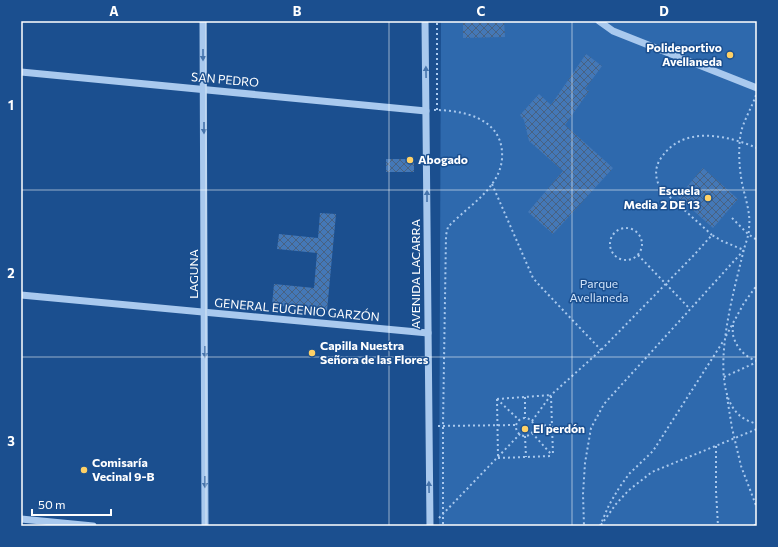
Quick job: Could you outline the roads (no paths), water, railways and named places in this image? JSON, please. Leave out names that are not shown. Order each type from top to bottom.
[{"type":"street","name":"LAGUNA","points":[[203,21],[205,526]]},
{"type":"street","name":"AVENIDA LACARRA","points":[[425,21],[429,426],[433,524]]},
{"type":"street","points":[[599,21],[613,31],[757,88]]},
{"type":"street","name":"SAN PEDRO","points":[[21,72],[426,111]]},
{"type":"street","name":"GENERAL EUGENIO GARZÓN","points":[[21,295],[428,333]]},
{"type":"street","points":[[21,519],[93,526]]},
{"type":"place","name":"Polideportivo Avellaneda","points":[[730,55]]},
{"type":"place","name":"Abogado","points":[[410,160]]},
{"type":"place","name":"Escuela Media 2 DE 13","points":[[708,198]]},
{"type":"place","name":"Capilla Nuestra Señora de las Flores","points":[[312,353]]},
{"type":"place","name":"El perdón","points":[[525,429]]},
{"type":"place","name":"Comisaría Vecinal 9-B","points":[[84,470]]},
{"type":"park label","name":"Parque Avellaneda","points":[[599,291]]}]
